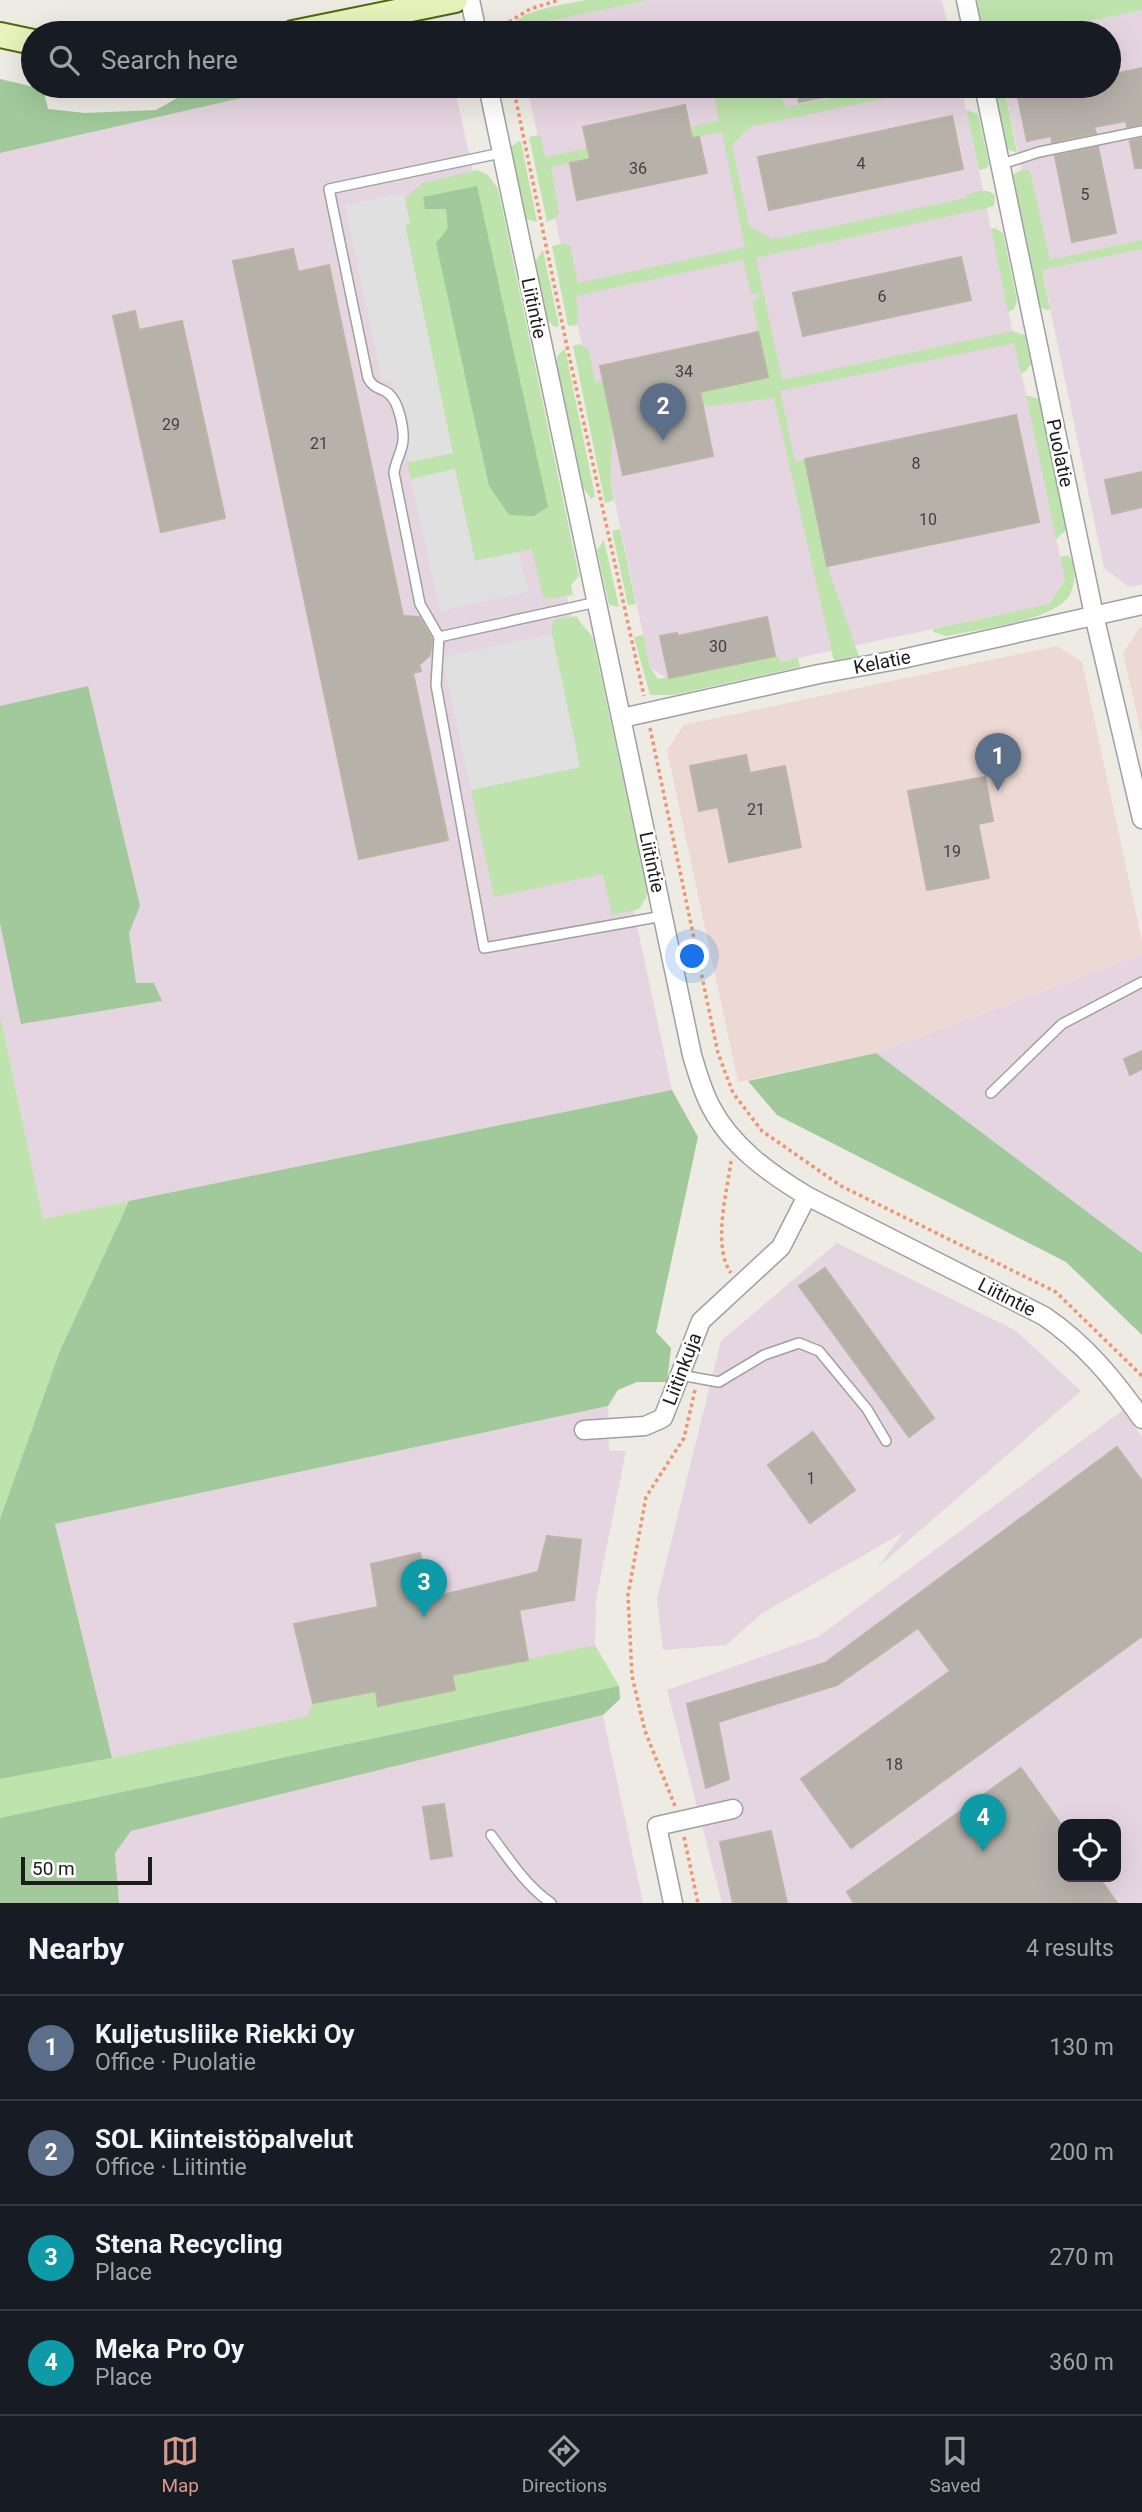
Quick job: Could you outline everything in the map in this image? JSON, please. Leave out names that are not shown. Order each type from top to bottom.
[{"type":"street","points":[[352,21],[455,0]]},
{"type":"street","points":[[470,0],[474,21]]},
{"type":"street","points":[[966,0],[970,21]]},
{"type":"street","points":[[0,35],[21,39]]},
{"type":"street","name":"Liitintie","points":[[490,98],[692,1055],[711,1107],[722,1125],[743,1149],[779,1179],[807,1196],[1044,1316],[1072,1335],[1142,1419]]},
{"type":"street","name":"Puolatie","points":[[987,98],[1094,615],[1142,818]]},
{"type":"street","name":"Kelatie","points":[[622,718],[1142,605]]},
{"type":"street","name":"Liitinkuja","points":[[584,1430],[645,1426],[663,1418],[689,1378],[701,1321],[781,1247],[807,1196]]},
{"type":"street","points":[[673,1903],[657,1826],[733,1808]]},
{"type":"lane","points":[[1002,164],[1039,152],[1142,131]]},
{"type":"lane","points":[[501,153],[329,189],[368,378],[373,387],[389,393],[396,402],[403,443],[395,462],[394,473],[420,604],[439,637],[436,685],[484,948],[663,916]]},
{"type":"lane","points":[[439,637],[597,602]]},
{"type":"lane","points":[[991,1093],[1062,1024],[1142,982]]},
{"type":"lane","points":[[689,1378],[719,1382],[764,1355],[799,1343],[819,1351],[867,1409],[886,1441]]},
{"type":"lane","points":[[491,1835],[516,1869],[540,1896],[551,1903]]},
{"type":"path","points":[[512,21],[520,14],[559,0]]},
{"type":"path","points":[[515,98],[648,712],[718,1053],[725,1075],[744,1109],[762,1131],[841,1186],[1056,1292],[1142,1376]]},
{"type":"path","points":[[739,1284],[726,1266],[721,1238],[731,1160],[743,1149]]},
{"type":"path","points":[[689,1378],[684,1438],[646,1497],[628,1595],[632,1676],[649,1740],[680,1822],[698,1903]]},
{"type":"shaded area","points":[[650,0],[942,0],[946,21],[550,21]]},
{"type":"shaded area","points":[[1142,10],[1142,584],[1129,587],[1104,568],[1006,98],[1121,98],[1121,21],[1090,21]]},
{"type":"shaded area","points":[[242,98],[457,98],[548,507],[672,1090],[43,1219],[0,1015],[0,153]]},
{"type":"shaded area","points":[[530,98],[964,98],[1065,580],[1049,604],[675,684],[650,667]]},
{"type":"shaded area","points":[[403,193],[410,224],[405,225],[453,453],[409,462],[392,381],[382,382],[345,205]]},
{"type":"shaded area","points":[[455,469],[475,561],[519,552],[528,592],[440,611],[411,479]]},
{"type":"shaded area","points":[[1142,627],[1142,737],[1123,653]]},
{"type":"shaded area","points":[[552,634],[580,767],[471,790],[442,657]]},
{"type":"shaded area","points":[[1057,646],[1082,662],[1142,941],[1142,954],[876,1053],[738,1082],[667,750],[684,725]],"holes":[[[746,755],[750,773],[785,767],[801,847],[729,862],[718,807],[699,810],[690,766]]]},
{"type":"shaded area","points":[[1142,954],[1142,1253],[876,1053]]},
{"type":"shaded area","points":[[837,1243],[1015,1330],[1081,1391],[878,1567],[904,1532],[761,1614],[726,1645],[663,1650],[657,1599],[721,1341]]},
{"type":"shaded area","points":[[608,1406],[609,1451],[626,1451],[596,1600],[595,1645],[452,1675],[455,1690],[378,1706],[375,1691],[307,1716],[112,1758],[55,1524]]},
{"type":"shaded area","points":[[1123,1410],[1142,1437],[1142,1903],[722,1903],[667,1690],[818,1637]]},
{"type":"shaded area","points":[[603,1715],[643,1903],[119,1903],[115,1853],[131,1831]]},
{"type":"green space","points":[[586,0],[650,0],[550,21],[517,21],[530,13]]},
{"type":"green space","points":[[977,0],[1142,0],[1142,10],[1090,21],[981,21]]},
{"type":"green space","points":[[0,79],[21,84],[21,98],[45,98],[48,109],[85,113],[156,110],[177,98],[242,98],[0,153]]},
{"type":"green space","points":[[715,98],[781,98],[787,107],[831,98],[887,98],[749,127],[732,145],[749,226],[773,239],[965,198],[975,192],[988,191],[995,195],[994,206],[987,208],[756,258],[782,380],[1012,331],[1025,335],[1031,364],[1021,373],[1014,343],[780,391],[795,462],[805,459],[827,566],[859,656],[834,661],[774,398],[703,407],[613,427],[610,479],[614,500],[605,503],[573,346],[581,344],[589,351],[595,382],[603,381],[610,411],[768,377],[752,301],[759,298],[758,294],[751,294],[743,260],[576,296],[577,325],[568,326],[552,246],[565,243],[570,246],[578,283],[745,247],[722,132],[551,167],[559,213],[556,218],[547,222],[529,137],[540,135],[545,157],[719,121]]},
{"type":"green space","points":[[995,98],[1006,98],[1017,153],[1005,148]]},
{"type":"green space","points":[[966,110],[978,114],[989,164],[987,168],[979,170]]},
{"type":"green space","points":[[519,141],[537,222],[526,219],[511,147]]},
{"type":"green space","points":[[1025,169],[1030,171],[1050,260],[1142,240],[1142,249],[1042,270],[1050,310],[1038,305],[1011,175]]},
{"type":"green space","points":[[477,170],[488,175],[498,189],[579,576],[571,585],[573,595],[550,599],[543,597],[532,549],[475,561],[455,469],[411,479],[407,463],[452,453],[405,225],[410,223],[405,199],[422,183]]},
{"type":"green space","points":[[477,186],[548,507],[534,516],[509,515],[489,486],[436,243],[448,228],[446,209],[425,209],[423,197]]},
{"type":"green space","points":[[995,228],[1003,233],[1017,301],[1014,309],[1008,312],[991,229]]},
{"type":"green space","points":[[543,250],[559,326],[555,327],[547,320],[535,262]]},
{"type":"green space","points":[[565,349],[595,496],[591,499],[583,487],[556,361]]},
{"type":"green space","points":[[1026,395],[1039,399],[1066,530],[1056,539]]},
{"type":"green space","points":[[620,529],[636,604],[628,605],[612,531]]},
{"type":"green space","points":[[604,540],[619,607],[609,605],[597,550]]},
{"type":"green space","points":[[1068,555],[1074,566],[1073,585],[1068,598],[1056,608],[991,628],[946,636],[933,632],[933,629],[1049,604],[1065,580],[1060,557]]},
{"type":"green space","points":[[577,616],[593,639],[647,892],[639,909],[612,915],[603,874],[494,897],[471,790],[580,767],[552,634],[555,620]]},
{"type":"green space","points":[[643,635],[650,667],[658,679],[778,655],[780,662],[798,658],[800,667],[673,695],[650,695],[634,637]]},
{"type":"green space","points":[[88,686],[140,906],[129,933],[136,983],[154,983],[162,1001],[21,1024],[0,923],[0,706]]},
{"type":"green space","points":[[0,1015],[43,1219],[129,1201],[59,1353],[0,1519]]},
{"type":"green space","points":[[876,1053],[1142,1253],[1142,1335],[1066,1262],[777,1115],[748,1081]]},
{"type":"green space","points":[[672,1090],[698,1137],[656,1332],[671,1348],[667,1382],[637,1382],[618,1390],[608,1406],[55,1524],[112,1758],[0,1779],[0,1519],[59,1353],[129,1201]]},
{"type":"green space","points":[[595,1645],[619,1686],[0,1818],[0,1779],[307,1716],[313,1703],[376,1691],[379,1706],[455,1690],[452,1675]]},
{"type":"green space","points":[[619,1686],[620,1699],[603,1715],[131,1831],[115,1853],[119,1903],[0,1903],[0,1818]]},
{"type":"building","points":[[1142,68],[1142,124],[1127,127],[1126,121],[1094,127],[1096,133],[1052,142],[1051,136],[1027,141],[1018,98],[1121,98],[1121,72]]},
{"type":"building","points":[[798,98],[819,98],[799,102]]},
{"type":"building","points":[[685,105],[692,138],[699,137],[707,173],[577,200],[570,163],[590,159],[583,127]]},
{"type":"building","points":[[952,116],[963,169],[769,210],[758,157]]},
{"type":"building","points":[[1142,138],[1142,168],[1135,168],[1130,141]]},
{"type":"building","points":[[1098,147],[1116,233],[1072,242],[1055,156]]},
{"type":"building","points":[[293,249],[298,272],[329,265],[403,616],[419,617],[432,639],[430,655],[419,665],[421,671],[413,673],[448,840],[359,859],[233,261]]},
{"type":"building","points":[[961,257],[971,300],[803,336],[793,293]]},
{"type":"building","points":[[135,311],[139,330],[182,321],[225,518],[161,532],[113,316]]},
{"type":"building","points":[[758,332],[768,377],[700,392],[713,456],[623,475],[600,366]]},
{"type":"building","points":[[1016,415],[1039,522],[827,566],[805,459]]},
{"type":"building","points":[[1142,472],[1142,507],[1112,514],[1105,480]]},
{"type":"building","points":[[767,617],[775,656],[669,678],[660,636],[677,633],[678,636]]},
{"type":"building","points":[[746,755],[750,773],[785,766],[801,847],[729,862],[718,807],[699,811],[690,766]]},
{"type":"building","points":[[985,777],[993,821],[978,824],[989,878],[927,890],[908,791]]},
{"type":"building","points":[[1142,1051],[1142,1069],[1130,1075],[1124,1059]]},
{"type":"building","points":[[825,1268],[934,1418],[909,1437],[799,1286]]},
{"type":"building","points":[[813,1432],[855,1490],[810,1523],[768,1465]]},
{"type":"building","points":[[1117,1447],[1142,1481],[1142,1636],[851,1848],[801,1779],[950,1671],[918,1628],[837,1685],[718,1722],[729,1779],[706,1788],[687,1704],[825,1663]]},
{"type":"building","points":[[547,1536],[581,1540],[574,1600],[519,1610],[528,1660],[452,1675],[455,1690],[378,1706],[376,1691],[313,1703],[294,1624],[378,1607],[371,1564],[420,1553],[430,1598],[538,1572]]},
{"type":"building","points":[[1021,1768],[1058,1820],[1058,1882],[1102,1882],[1117,1903],[854,1903],[847,1892]]},
{"type":"building","points":[[444,1804],[452,1856],[431,1859],[423,1807]]},
{"type":"building","points":[[771,1831],[787,1903],[733,1903],[720,1842]]},
{"type":"place","name":"SOL Kiinteistöpalvelut","points":[[663,441]]},
{"type":"place","name":"Kuljetusliike Riekki Oy","points":[[998,791]]},
{"type":"place","name":"Stena Recycling","points":[[424,1617]]},
{"type":"place","name":"Meka Pro Oy","points":[[983,1852]]}]
